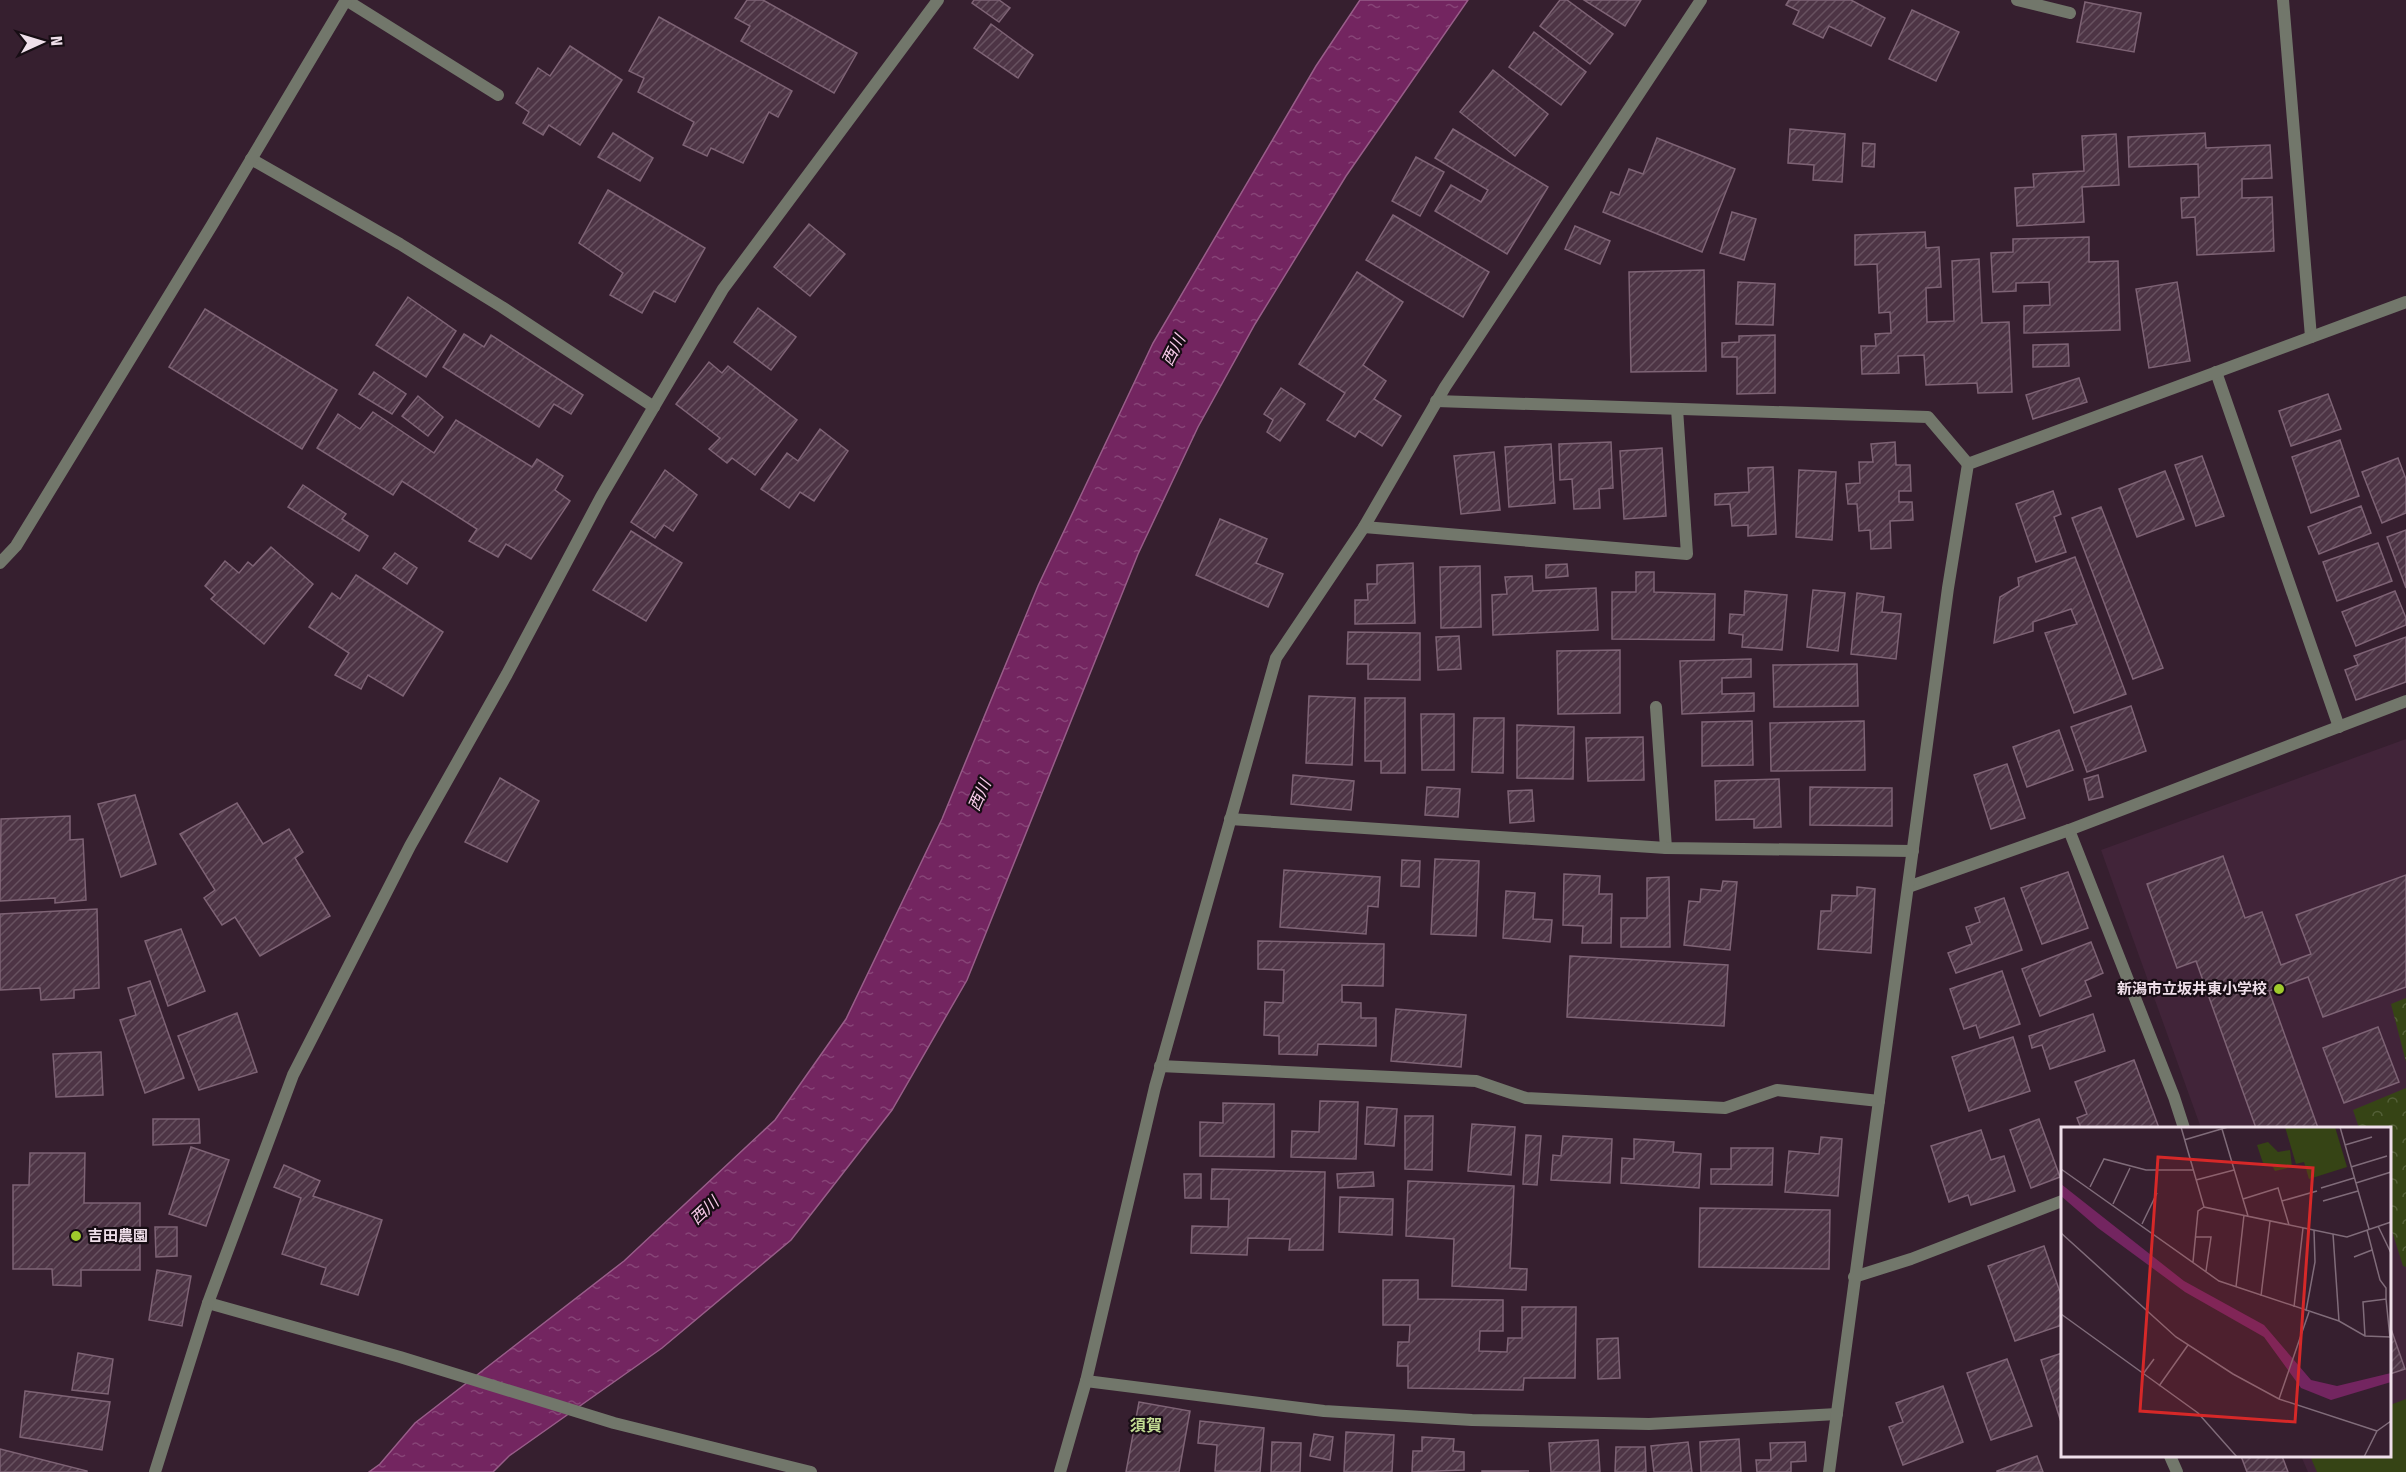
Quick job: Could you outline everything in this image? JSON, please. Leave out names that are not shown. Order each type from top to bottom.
[{"type":"street","points":[[0,563],[16,546],[346,0],[498,95]]},
{"type":"street","points":[[155,1472],[208,1303],[293,1075],[410,846],[507,674],[601,497],[723,289],[938,0]]},
{"type":"street","points":[[1060,1472],[1086,1381],[1160,1066],[1276,658],[1364,527],[1436,401],[1701,0]]},
{"type":"street","points":[[2018,0],[2070,14]]},
{"type":"street","points":[[2283,0],[2310,337]]},
{"type":"street","points":[[251,159],[421,256],[654,407]]},
{"type":"street","points":[[1968,464],[2406,302]]},
{"type":"street","points":[[2216,372],[2339,727]]},
{"type":"street","points":[[1436,401],[1928,417],[1968,464],[1948,588],[1829,1472]]},
{"type":"street","points":[[1364,527],[1687,554],[1677,409]]},
{"type":"street","points":[[1908,887],[2069,830],[2406,701]]},
{"type":"street","points":[[1656,707],[1666,848]]},
{"type":"street","points":[[1230,819],[1666,848],[1913,851]]},
{"type":"street","points":[[2069,830],[2184,1127]]},
{"type":"street","points":[[1160,1066],[1476,1081],[1526,1098],[1702,1107],[1725,1108],[1778,1090],[1879,1101]]},
{"type":"street","points":[[1854,1277],[1911,1260],[2061,1201]]},
{"type":"street","points":[[208,1303],[400,1357],[614,1423],[811,1472]]},
{"type":"street","points":[[1086,1381],[1324,1411],[1472,1420],[1649,1424],[1837,1414]]},
{"type":"street","points":[[2171,1457],[2177,1472]]},
{"type":"shaded area","name":"新潟市立坂井東小学校","points":[[2406,739],[2406,1472],[2308,1472],[2301,1457],[2391,1457],[2391,1127],[2201,1127],[2101,850]]},
{"type":"green space","points":[[2406,998],[2406,1062],[2391,1004]]},
{"type":"green space","points":[[2406,1088],[2406,1267],[2403,1266],[2391,1228],[2391,1127],[2359,1127],[2353,1110]]},
{"type":"green space","points":[[2406,1399],[2406,1472],[2317,1472],[2310,1457],[2391,1457],[2391,1405]]},
{"type":"water","name":"西川","points":[[1360,0],[1468,0],[1346,176],[1255,324],[1198,427],[1138,554],[967,980],[892,1110],[791,1240],[662,1348],[509,1456],[493,1472],[369,1472],[380,1464],[415,1423],[624,1261],[775,1120],[846,1019],[942,819],[1038,586],[1153,343],[1316,66]]},
{"type":"building","points":[[747,0],[763,0],[857,53],[834,93],[741,41],[750,26],[735,18]]},
{"type":"building","points":[[974,0],[999,0],[1010,8],[999,22],[972,3]]},
{"type":"building","points":[[1560,0],[1567,0],[1613,34],[1590,64],[1540,26]]},
{"type":"building","points":[[1584,0],[1641,0],[1625,26]]},
{"type":"building","points":[[1789,0],[1851,0],[1885,18],[1871,46],[1829,26],[1823,38],[1793,24],[1799,11],[1786,5]]},
{"type":"building","points":[[2085,2],[2141,13],[2134,52],[2077,42]]},
{"type":"building","points":[[1912,10],[1959,32],[1936,81],[1889,59]]},
{"type":"building","points":[[659,17],[792,91],[778,117],[769,112],[743,163],[711,148],[707,156],[683,145],[694,122],[638,92],[644,78],[629,71]]},
{"type":"building","points":[[991,24],[1033,55],[1018,78],[974,48]]},
{"type":"building","points":[[1534,32],[1586,72],[1561,105],[1509,67]]},
{"type":"building","points":[[570,46],[622,80],[580,145],[549,125],[543,135],[523,123],[529,112],[516,103],[538,68],[550,76]]},
{"type":"building","points":[[1493,70],[1548,114],[1515,156],[1460,112]]},
{"type":"building","points":[[1453,129],[1548,187],[1507,254],[1435,211],[1451,185],[1481,202],[1488,190],[1435,158]]},
{"type":"building","points":[[1790,129],[1845,134],[1842,182],[1813,180],[1814,165],[1788,163]]},
{"type":"building","points":[[613,133],[653,158],[640,181],[598,157]]},
{"type":"building","points":[[2205,133],[2206,148],[2270,145],[2272,178],[2242,179],[2242,198],[2272,197],[2274,251],[2197,255],[2195,217],[2182,218],[2181,198],[2199,197],[2198,164],[2129,167],[2128,137]]},
{"type":"building","points":[[2116,134],[2119,185],[2082,187],[2084,222],[2017,226],[2015,188],[2034,187],[2033,174],[2084,171],[2082,136]]},
{"type":"building","points":[[1657,138],[1735,169],[1702,252],[1603,212],[1611,192],[1619,195],[1629,169],[1643,174]]},
{"type":"building","points":[[1863,143],[1875,144],[1874,167],[1862,166]]},
{"type":"building","points":[[1416,157],[1444,172],[1420,216],[1392,201]]},
{"type":"building","points":[[608,190],[705,248],[675,302],[654,291],[642,313],[610,295],[623,273],[579,243]]},
{"type":"building","points":[[1732,212],[1756,219],[1744,260],[1720,253]]},
{"type":"building","points":[[1393,215],[1489,272],[1463,317],[1366,260]]},
{"type":"building","points":[[809,224],[845,254],[810,296],[774,267]]},
{"type":"building","points":[[1575,226],[1610,241],[1600,264],[1565,249]]},
{"type":"building","points":[[1925,232],[1926,248],[1939,247],[1941,287],[1926,288],[1927,322],[1954,321],[1952,261],[1979,259],[1982,323],[2009,322],[2012,392],[1978,393],[1977,383],[1926,385],[1924,355],[1898,356],[1899,373],[1862,374],[1861,346],[1876,346],[1875,334],[1891,333],[1890,312],[1879,313],[1877,264],[1855,265],[1855,235]]},
{"type":"building","points":[[2089,237],[2089,262],[2118,261],[2120,330],[2024,333],[2024,306],[2050,305],[2049,282],[2016,283],[2016,291],[1993,292],[1991,253],[2013,252],[2013,239]]},
{"type":"building","points":[[1704,270],[1706,371],[1631,372],[1629,272]]},
{"type":"building","points":[[1357,272],[1403,302],[1363,365],[1386,381],[1374,399],[1401,416],[1382,446],[1359,431],[1355,437],[1327,420],[1345,393],[1299,364]]},
{"type":"building","points":[[1738,282],[1775,284],[1773,325],[1736,324]]},
{"type":"building","points":[[2177,282],[2190,361],[2149,368],[2136,289]]},
{"type":"building","points":[[408,297],[456,331],[426,377],[376,345]]},
{"type":"building","points":[[758,308],[796,337],[771,370],[734,342]]},
{"type":"building","points":[[205,309],[337,390],[302,449],[169,367]]},
{"type":"building","points":[[464,334],[484,347],[491,335],[583,395],[571,414],[554,404],[539,427],[443,367]]},
{"type":"building","points":[[1775,335],[1775,393],[1737,394],[1737,357],[1722,357],[1722,343],[1739,342],[1739,336]]},
{"type":"building","points":[[2068,344],[2069,366],[2033,367],[2033,345]]},
{"type":"building","points":[[709,362],[722,373],[728,366],[797,420],[755,475],[732,458],[727,463],[709,449],[720,438],[676,404]]},
{"type":"building","points":[[374,372],[406,394],[392,414],[359,394]]},
{"type":"building","points":[[2079,378],[2087,402],[2033,419],[2026,395]]},
{"type":"building","points":[[1281,388],[1305,404],[1280,441],[1267,432],[1273,420],[1264,414]]},
{"type":"building","points":[[2328,394],[2341,429],[2291,446],[2279,411]]},
{"type":"building","points":[[418,396],[443,417],[428,436],[402,416]]},
{"type":"building","points":[[373,412],[434,453],[456,420],[532,467],[537,459],[563,476],[555,490],[570,501],[531,559],[506,544],[498,557],[469,541],[477,529],[402,481],[393,495],[317,448],[338,414],[360,429]]},
{"type":"building","points":[[820,429],[848,451],[814,501],[800,492],[789,508],[761,489],[787,453],[798,461]]},
{"type":"building","points":[[2340,440],[2359,496],[2311,513],[2292,457]]},
{"type":"building","points":[[1611,442],[1613,488],[1599,489],[1600,508],[1574,509],[1572,479],[1560,480],[1559,444]]},
{"type":"building","points":[[1895,442],[1896,465],[1910,465],[1911,491],[1899,491],[1899,502],[1912,502],[1913,520],[1890,521],[1891,548],[1871,549],[1870,530],[1859,531],[1857,504],[1848,504],[1846,484],[1860,483],[1859,462],[1873,462],[1871,444]]},
{"type":"building","points":[[1551,444],[1555,503],[1509,507],[1505,447]]},
{"type":"building","points":[[1662,448],[1666,516],[1624,519],[1620,451]]},
{"type":"building","points":[[1494,452],[1500,510],[1461,514],[1454,456]]},
{"type":"building","points":[[2202,456],[2224,516],[2196,526],[2175,465]]},
{"type":"building","points":[[2398,458],[2406,479],[2406,513],[2382,523],[2362,472]]},
{"type":"building","points":[[1773,467],[1776,534],[1748,536],[1748,525],[1732,526],[1730,504],[1715,505],[1715,494],[1749,492],[1748,468]]},
{"type":"building","points":[[665,470],[697,495],[673,531],[664,525],[655,538],[631,522]]},
{"type":"building","points":[[1799,470],[1836,472],[1832,540],[1796,537]]},
{"type":"building","points":[[2165,471],[2184,519],[2137,537],[2119,489]]},
{"type":"building","points":[[303,485],[346,514],[342,519],[368,536],[359,551],[288,507]]},
{"type":"building","points":[[2053,491],[2061,514],[2054,517],[2066,552],[2036,562],[2016,504]]},
{"type":"building","points":[[2361,506],[2371,533],[2319,554],[2308,527]]},
{"type":"building","points":[[2101,507],[2163,668],[2133,679],[2072,518]]},
{"type":"building","points":[[1220,519],[1267,539],[1256,563],[1283,574],[1268,607],[1196,575]]},
{"type":"building","points":[[2406,530],[2406,588],[2387,537]]},
{"type":"building","points":[[631,531],[682,563],[646,621],[593,590]]},
{"type":"building","points":[[2378,543],[2392,581],[2337,601],[2323,562]]},
{"type":"building","points":[[271,547],[313,584],[264,644],[211,599],[215,595],[205,586],[225,561],[239,573],[248,562],[253,566]]},
{"type":"building","points":[[395,553],[417,568],[407,584],[383,568]]},
{"type":"building","points":[[2075,557],[2126,694],[2074,713],[2045,633],[2077,624],[2071,609],[2033,622],[2033,631],[1994,643],[2000,597],[2019,586],[2018,578]]},
{"type":"building","points":[[1413,563],[1415,623],[1355,624],[1355,600],[1368,600],[1367,584],[1377,584],[1377,565]]},
{"type":"building","points":[[1567,564],[1568,576],[1546,578],[1546,565]]},
{"type":"building","points":[[1480,566],[1481,627],[1441,628],[1440,567]]},
{"type":"building","points":[[1636,572],[1654,572],[1654,592],[1715,594],[1714,640],[1612,639],[1612,592],[1636,592]]},
{"type":"building","points":[[356,575],[443,632],[403,696],[368,675],[361,689],[335,675],[349,653],[309,627],[332,593],[340,599]]},
{"type":"building","points":[[1532,576],[1533,591],[1596,588],[1598,630],[1493,635],[1492,595],[1507,594],[1505,577]]},
{"type":"building","points":[[1813,590],[1845,593],[1838,651],[1807,647]]},
{"type":"building","points":[[1745,591],[1787,595],[1782,650],[1742,647],[1743,635],[1729,633],[1730,614],[1744,615]]},
{"type":"building","points":[[2395,591],[2406,618],[2406,625],[2356,646],[2342,612]]},
{"type":"building","points":[[1857,593],[1884,597],[1882,612],[1901,614],[1896,659],[1851,654]]},
{"type":"building","points":[[1348,632],[1420,633],[1420,680],[1368,679],[1368,664],[1347,664]]},
{"type":"building","points":[[1459,636],[1461,669],[1438,670],[1436,637]]},
{"type":"building","points":[[2406,637],[2406,682],[2356,700],[2345,670],[2358,665],[2354,656]]},
{"type":"building","points":[[1620,650],[1620,713],[1558,714],[1557,651]]},
{"type":"building","points":[[1751,659],[1751,677],[1722,678],[1722,694],[1754,693],[1754,711],[1682,714],[1680,661]]},
{"type":"building","points":[[1857,664],[1858,706],[1774,707],[1773,665]]},
{"type":"building","points":[[1309,696],[1355,698],[1352,765],[1306,763]]},
{"type":"building","points":[[1365,698],[1405,698],[1405,773],[1381,773],[1381,761],[1365,761]]},
{"type":"building","points":[[2131,706],[2146,751],[2087,772],[2071,727]]},
{"type":"building","points":[[1421,714],[1454,714],[1454,770],[1422,770]]},
{"type":"building","points":[[1474,718],[1504,718],[1503,773],[1472,772]]},
{"type":"building","points":[[1752,721],[1753,765],[1702,766],[1702,722]]},
{"type":"building","points":[[1864,721],[1865,770],[1771,771],[1770,723]]},
{"type":"building","points":[[1517,725],[1574,727],[1573,779],[1517,778]]},
{"type":"building","points":[[2059,730],[2073,770],[2027,787],[2013,747]]},
{"type":"building","points":[[1643,737],[1644,780],[1588,781],[1586,738]]},
{"type":"building","points":[[2007,764],[2025,818],[1991,829],[1974,775]]},
{"type":"building","points":[[1293,775],[1354,781],[1351,810],[1291,804]]},
{"type":"building","points":[[2098,775],[2103,797],[2089,800],[2084,779]]},
{"type":"building","points":[[500,778],[539,801],[507,862],[465,842]]},
{"type":"building","points":[[1779,779],[1781,827],[1754,828],[1754,819],[1716,820],[1715,781]]},
{"type":"building","points":[[1427,787],[1460,789],[1458,817],[1425,815]]},
{"type":"building","points":[[1810,787],[1892,788],[1892,826],[1810,825]]},
{"type":"building","points":[[1532,790],[1534,821],[1510,823],[1508,791]]},
{"type":"building","points":[[135,795],[156,864],[121,877],[98,804]]},
{"type":"building","points":[[237,803],[263,844],[289,829],[303,852],[295,858],[330,916],[260,956],[235,917],[222,925],[204,898],[215,890],[180,834]]},
{"type":"building","points":[[70,816],[70,840],[83,839],[86,900],[55,903],[55,898],[0,901],[1,819]]},
{"type":"building","points":[[2223,856],[2245,918],[2262,912],[2281,965],[2311,954],[2296,915],[2406,875],[2406,987],[2323,1017],[2308,977],[2269,991],[2318,1127],[2256,1127],[2196,961],[2177,968],[2147,884]]},
{"type":"building","points":[[1435,859],[1479,861],[1476,936],[1431,934]]},
{"type":"building","points":[[1402,860],[1420,861],[1419,887],[1401,886]]},
{"type":"building","points":[[1284,870],[1380,877],[1378,907],[1368,906],[1366,934],[1280,927]]},
{"type":"building","points":[[2068,872],[2088,928],[2042,944],[2021,888]]},
{"type":"building","points":[[1564,874],[1600,876],[1599,894],[1612,894],[1611,943],[1582,943],[1583,926],[1563,925]]},
{"type":"building","points":[[1669,877],[1670,947],[1621,947],[1621,918],[1647,918],[1647,878]]},
{"type":"building","points":[[1723,881],[1737,882],[1730,950],[1684,945],[1689,901],[1700,902],[1701,889],[1721,891]]},
{"type":"building","points":[[1857,887],[1875,889],[1871,953],[1818,949],[1821,911],[1831,911],[1832,895],[1857,896]]},
{"type":"building","points":[[1506,891],[1535,893],[1533,919],[1552,920],[1550,942],[1503,938]]},
{"type":"building","points":[[2004,898],[2022,950],[1956,973],[1948,953],[1972,944],[1966,927],[1980,922],[1975,908]]},
{"type":"building","points":[[97,909],[99,988],[74,990],[74,998],[41,1000],[40,988],[0,990],[0,914]]},
{"type":"building","points":[[181,929],[205,991],[168,1006],[145,941]]},
{"type":"building","points":[[1258,941],[1384,944],[1383,986],[1342,985],[1342,1002],[1361,1003],[1361,1018],[1376,1018],[1376,1046],[1318,1044],[1317,1055],[1279,1054],[1279,1036],[1264,1035],[1265,1002],[1283,1003],[1284,970],[1258,969]]},
{"type":"building","points":[[2091,942],[2103,973],[2085,981],[2091,996],[2040,1016],[2022,969]]},
{"type":"building","points":[[1570,956],[1728,965],[1724,1026],[1567,1017]]},
{"type":"building","points":[[2002,971],[2020,1024],[1980,1038],[1976,1025],[1964,1029],[1950,989]]},
{"type":"building","points":[[150,981],[184,1078],[145,1093],[120,1020],[136,1015],[128,988]]},
{"type":"building","points":[[1396,1009],[1466,1015],[1461,1067],[1391,1061]]},
{"type":"building","points":[[237,1013],[257,1072],[199,1090],[178,1036]]},
{"type":"building","points":[[2093,1014],[2105,1051],[2050,1069],[2042,1045],[2032,1048],[2029,1036]]},
{"type":"building","points":[[2378,1027],[2399,1082],[2344,1103],[2323,1048]]},
{"type":"building","points":[[2013,1037],[2030,1091],[1969,1111],[1952,1057]]},
{"type":"building","points":[[101,1052],[103,1095],[56,1097],[53,1054]]},
{"type":"building","points":[[2134,1060],[2159,1127],[2081,1127],[2077,1118],[2087,1114],[2075,1082]]},
{"type":"building","points":[[1320,1101],[1358,1102],[1356,1159],[1291,1157],[1292,1131],[1319,1132]]},
{"type":"building","points":[[1223,1103],[1274,1104],[1274,1157],[1200,1156],[1200,1122],[1223,1123]]},
{"type":"building","points":[[1367,1107],[1397,1109],[1394,1146],[1365,1144]]},
{"type":"building","points":[[1405,1116],[1433,1116],[1432,1170],[1405,1169]]},
{"type":"building","points":[[153,1119],[199,1119],[200,1143],[153,1145]]},
{"type":"building","points":[[2039,1119],[2060,1177],[2031,1188],[2010,1130]]},
{"type":"building","points":[[1472,1124],[1515,1127],[1511,1175],[1468,1171]]},
{"type":"building","points":[[1981,1130],[1991,1160],[2004,1156],[2015,1191],[1971,1205],[1968,1195],[1949,1202],[1931,1146]]},
{"type":"building","points":[[1526,1135],[1541,1136],[1537,1185],[1523,1184]]},
{"type":"building","points":[[1563,1136],[1612,1139],[1610,1183],[1551,1180],[1553,1155],[1561,1156]]},
{"type":"building","points":[[1821,1137],[1842,1139],[1838,1196],[1785,1192],[1789,1151],[1819,1154]]},
{"type":"building","points":[[1634,1139],[1674,1142],[1673,1152],[1701,1154],[1699,1188],[1621,1183],[1622,1158],[1634,1159]]},
{"type":"building","points":[[191,1147],[229,1160],[206,1226],[169,1214]]},
{"type":"building","points":[[1731,1148],[1773,1148],[1772,1185],[1711,1184],[1711,1169],[1731,1169]]},
{"type":"building","name":"吉田農園","points":[[30,1153],[85,1153],[84,1203],[140,1203],[140,1270],[81,1270],[81,1286],[53,1285],[52,1269],[13,1269],[13,1185],[29,1185]]},
{"type":"building","points":[[284,1165],[320,1181],[313,1196],[382,1220],[358,1295],[321,1284],[326,1268],[282,1254],[301,1198],[274,1187]]},
{"type":"building","points":[[1212,1169],[1325,1172],[1323,1250],[1289,1250],[1290,1239],[1248,1238],[1247,1255],[1191,1253],[1192,1226],[1228,1227],[1229,1199],[1211,1199]]},
{"type":"building","points":[[1373,1172],[1374,1186],[1338,1188],[1337,1174]]},
{"type":"building","points":[[1184,1174],[1201,1174],[1201,1198],[1185,1198]]},
{"type":"building","points":[[1408,1181],[1514,1186],[1510,1268],[1527,1269],[1526,1290],[1452,1286],[1454,1239],[1406,1236]]},
{"type":"building","points":[[1340,1197],[1393,1199],[1392,1235],[1339,1232]]},
{"type":"building","points":[[1700,1208],[1830,1210],[1829,1269],[1699,1267]]},
{"type":"building","points":[[155,1227],[177,1227],[177,1256],[156,1257]]},
{"type":"building","points":[[2044,1246],[2061,1295],[2061,1325],[2015,1341],[1988,1266]]},
{"type":"building","points":[[157,1270],[191,1276],[182,1326],[149,1320]]},
{"type":"building","points":[[1383,1280],[1418,1280],[1418,1299],[1503,1300],[1503,1331],[1480,1331],[1479,1351],[1507,1352],[1508,1338],[1522,1338],[1522,1307],[1576,1307],[1575,1378],[1524,1378],[1523,1390],[1408,1388],[1408,1366],[1397,1366],[1398,1342],[1409,1342],[1410,1325],[1383,1325]]},
{"type":"building","points":[[2391,1329],[2405,1369],[2391,1374]]},
{"type":"building","points":[[1618,1338],[1620,1378],[1598,1379],[1597,1339]]},
{"type":"building","points":[[78,1353],[113,1359],[108,1394],[72,1390]]},
{"type":"building","points":[[2061,1353],[2061,1422],[2041,1360]]},
{"type":"building","points":[[2007,1359],[2032,1426],[1991,1440],[1967,1373]]},
{"type":"building","points":[[1943,1386],[1963,1442],[1903,1465],[1889,1427],[1903,1422],[1896,1403]]},
{"type":"building","points":[[25,1391],[110,1402],[102,1450],[20,1437]]},
{"type":"building","points":[[1139,1402],[1190,1411],[1179,1472],[1126,1472]]},
{"type":"building","points":[[1200,1421],[1264,1428],[1260,1472],[1215,1471],[1217,1445],[1198,1443]]},
{"type":"building","points":[[1346,1432],[1394,1435],[1392,1472],[1344,1472]]},
{"type":"building","points":[[1314,1434],[1333,1437],[1330,1460],[1310,1456]]},
{"type":"building","points":[[1422,1437],[1454,1439],[1453,1451],[1464,1452],[1464,1470],[1412,1472],[1413,1451],[1422,1451]]},
{"type":"building","points":[[1739,1439],[1741,1472],[1701,1472],[1700,1442]]},
{"type":"building","points":[[1598,1440],[1600,1472],[1551,1472],[1549,1443]]},
{"type":"building","points":[[1272,1442],[1301,1443],[1300,1472],[1271,1472]]},
{"type":"building","points":[[1688,1442],[1692,1472],[1654,1472],[1651,1446]]},
{"type":"building","points":[[1805,1442],[1806,1461],[1791,1462],[1791,1472],[1757,1472],[1756,1460],[1771,1460],[1770,1443]]},
{"type":"building","points":[[1616,1447],[1645,1447],[1646,1472],[1615,1472]]},
{"type":"building","points":[[0,1449],[87,1471],[87,1472],[0,1472]]},
{"type":"building","points":[[2037,1456],[2043,1472],[1997,1472],[1997,1471]]},
{"type":"building","points":[[2241,1457],[2282,1457],[2288,1472],[2247,1472]]},
{"type":"building","points":[[1482,1471],[1529,1471],[1482,1472]]},
{"type":"place","name":"新潟市立坂井東小学校","points":[[2279,989]]},
{"type":"place","name":"吉田農園","points":[[76,1236]]},
{"type":"district","name":"須賀","points":[[1146,1425]]}]
